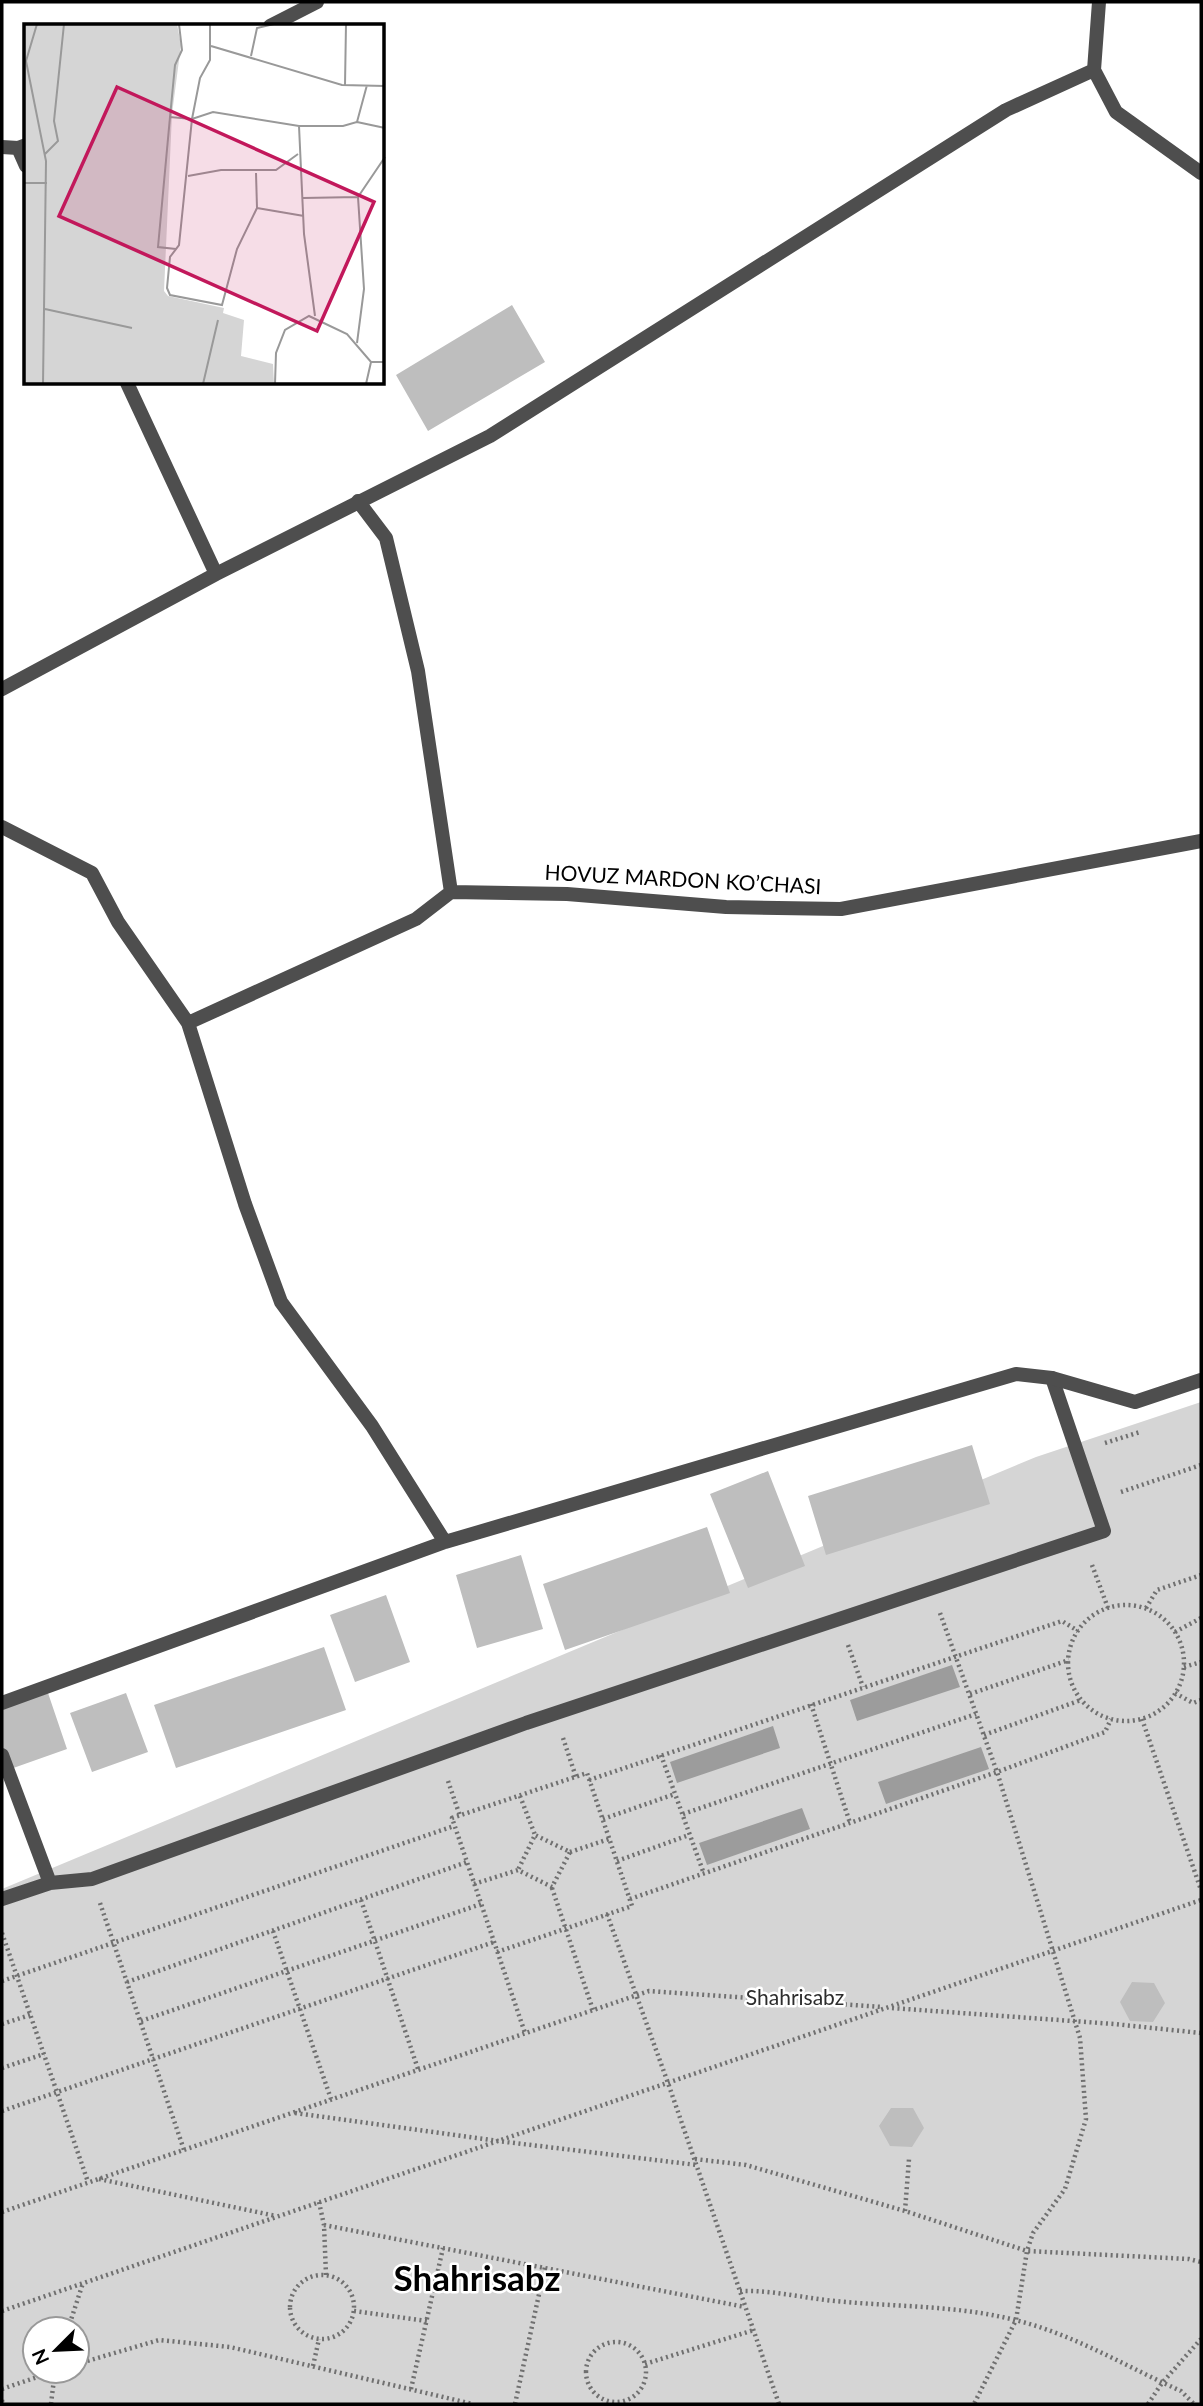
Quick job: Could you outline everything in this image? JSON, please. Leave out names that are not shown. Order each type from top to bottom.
[{"type":"street","points":[[274,24],[317,2]]},
{"type":"street","points":[[1099,2],[1094,70],[1115,112],[1201,173]]},
{"type":"street","points":[[2,688],[216,574],[490,436],[1006,110],[1094,70]]},
{"type":"street","points":[[2,148],[22,146]]},
{"type":"street","points":[[128,385],[216,574]]},
{"type":"street","points":[[188,1023],[416,919],[451,892],[415,657],[386,538],[358,501]]},
{"type":"street","points":[[2,827],[92,873],[118,922],[188,1023],[245,1204],[281,1302],[372,1426],[445,1542]]},
{"type":"street","name":"HOVUZ MARDON KO’CHASI","points":[[451,892],[567,894],[726,907],[841,909],[1201,841]]},
{"type":"street","points":[[2,1703],[445,1542],[1016,1374],[1052,1378],[1135,1402],[1201,1380]]},
{"type":"street","points":[[2,1899],[50,1883],[92,1879],[555,1714],[1104,1531],[1052,1378]]},
{"type":"street","points":[[2,1755],[50,1883]]},
{"type":"path","points":[[1094,1502],[1201,1465]]},
{"type":"path","points":[[1082,1538],[1108,1608]]},
{"type":"path","points":[[1146,1608],[1157,1590],[1201,1575]]},
{"type":"path","points":[[932,1588],[997,1772],[1080,2038],[1086,2119],[1065,2189],[1033,2233],[1027,2251],[1016,2320],[974,2404]]},
{"type":"path","points":[[1127,1605],[1146,1608],[1162,1618],[1175,1632],[1182,1649],[1184,1667],[1181,1685],[1158,1712],[1142,1719],[1111,1719],[1100,1715],[1082,1700],[1074,1688],[1069,1660],[1071,1645],[1078,1631],[1096,1613],[1108,1608],[1127,1605]]},
{"type":"path","points":[[1175,1632],[1201,1618]]},
{"type":"path","points":[[839,1619],[863,1687]]},
{"type":"path","points":[[589,1780],[1062,1621],[1078,1631]]},
{"type":"path","points":[[970,1695],[1069,1660]]},
{"type":"path","points":[[1184,1667],[1201,1662]]},
{"type":"path","points":[[1175,1693],[1193,1703],[1201,1700]]},
{"type":"path","points":[[984,1735],[1082,1700]]},
{"type":"path","points":[[811,1704],[850,1824]]},
{"type":"path","points":[[555,1714],[576,1777]]},
{"type":"path","points":[[682,1814],[976,1714]]},
{"type":"path","points":[[630,1899],[850,1824],[1104,1732],[1111,1719]]},
{"type":"path","points":[[1142,1719],[1201,1890]]},
{"type":"path","points":[[439,1755],[460,1816]]},
{"type":"path","points":[[661,1755],[704,1874]]},
{"type":"path","points":[[497,1952],[632,1906],[587,1773],[452,1818],[524,2033]]},
{"type":"path","points":[[603,1819],[675,1794]]},
{"type":"path","points":[[520,1796],[535,1835],[570,1852],[609,1839]]},
{"type":"path","points":[[2,1981],[454,1825]]},
{"type":"path","points":[[517,1870],[535,1835]]},
{"type":"path","points":[[617,1861],[689,1835]]},
{"type":"path","points":[[552,1887],[570,1852]]},
{"type":"path","points":[[127,1982],[467,1862]]},
{"type":"path","points":[[474,1884],[517,1870],[552,1887],[593,2010]]},
{"type":"path","points":[[92,1879],[184,2150]]},
{"type":"path","points":[[361,1900],[418,2069]]},
{"type":"path","points":[[2,2311],[1201,1900]]},
{"type":"path","points":[[141,2021],[481,1904]]},
{"type":"path","points":[[607,1914],[779,2404]]},
{"type":"path","points":[[273,1931],[331,2099]]},
{"type":"path","points":[[2,1933],[88,2182]]},
{"type":"path","points":[[2,2111],[494,1942]]},
{"type":"path","points":[[2,2212],[649,1992],[1075,2022],[1201,2034]]},
{"type":"path","points":[[2,2024],[30,2014]]},
{"type":"path","points":[[2,2068],[44,2054]]},
{"type":"path","points":[[293,2112],[498,2141],[746,2165],[905,2211],[1027,2251],[1188,2259],[1201,2262]]},
{"type":"path","points":[[905,2211],[909,2159]]},
{"type":"path","points":[[99,2179],[277,2216]]},
{"type":"path","points":[[319,2202],[324,2225],[326,2275]]},
{"type":"path","points":[[324,2225],[746,2307]]},
{"type":"path","points":[[411,2389],[443,2248]]},
{"type":"path","points":[[514,2404],[545,2267]]},
{"type":"path","points":[[326,2275],[341,2281],[352,2294],[354,2311],[342,2332],[331,2338],[319,2339],[302,2333],[292,2319],[290,2302],[296,2287],[310,2277],[326,2275]]},
{"type":"path","points":[[73,2315],[83,2283]]},
{"type":"path","points":[[740,2291],[764,2291],[834,2301],[956,2309],[1016,2320],[1062,2335],[1181,2392],[1194,2404]]},
{"type":"path","points":[[354,2311],[426,2321]]},
{"type":"path","points":[[645,2364],[754,2330]]},
{"type":"path","points":[[313,2366],[319,2339]]},
{"type":"path","points":[[1148,2404],[1162,2383],[1201,2339]]},
{"type":"path","points":[[91,2360],[159,2340],[230,2347],[473,2404]]},
{"type":"path","points":[[607,2342],[623,2342],[637,2350],[645,2364],[645,2379],[638,2393],[625,2401],[609,2403],[595,2395],[586,2381],[586,2365],[593,2351],[607,2342]]},
{"type":"path","points":[[2,2389],[21,2383]]},
{"type":"path","points":[[51,2404],[53,2385]]},
{"type":"green space","name":"Shahrisabz","points":[[1201,1402],[1201,2404],[2,2404],[2,1889],[1036,1457]]},
{"type":"shaded area","points":[[952,1665],[960,1687],[857,1721],[850,1700]]},
{"type":"shaded area","points":[[773,1726],[780,1748],[677,1783],[670,1762]]},
{"type":"shaded area","points":[[981,1747],[989,1769],[886,1804],[878,1782]]},
{"type":"shaded area","points":[[802,1808],[810,1829],[707,1865],[699,1843]]},
{"type":"building","points":[[512,305],[545,362],[428,431],[396,375]]},
{"type":"building","points":[[972,1445],[990,1504],[826,1555],[808,1496]]},
{"type":"building","points":[[768,1471],[805,1566],[748,1588],[710,1494]]},
{"type":"building","points":[[707,1527],[730,1593],[565,1650],[543,1584]]},
{"type":"building","points":[[521,1555],[543,1629],[477,1648],[456,1575]]},
{"type":"building","points":[[386,1595],[410,1662],[355,1682],[330,1615]]},
{"type":"building","points":[[324,1647],[346,1710],[176,1768],[154,1705]]},
{"type":"building","points":[[48,1693],[67,1749],[2,1772],[2,1709]]},
{"type":"building","points":[[126,1693],[148,1752],[92,1772],[70,1713]]},
{"type":"building","points":[[1132,1982],[1154,1983],[1165,2003],[1153,2022],[1130,2021],[1120,2002]]},
{"type":"building","points":[[891,2108],[913,2108],[924,2128],[912,2147],[890,2146],[879,2126]]},
{"type":"district","name":"Shahrisabz","points":[[477,2279]]}]
